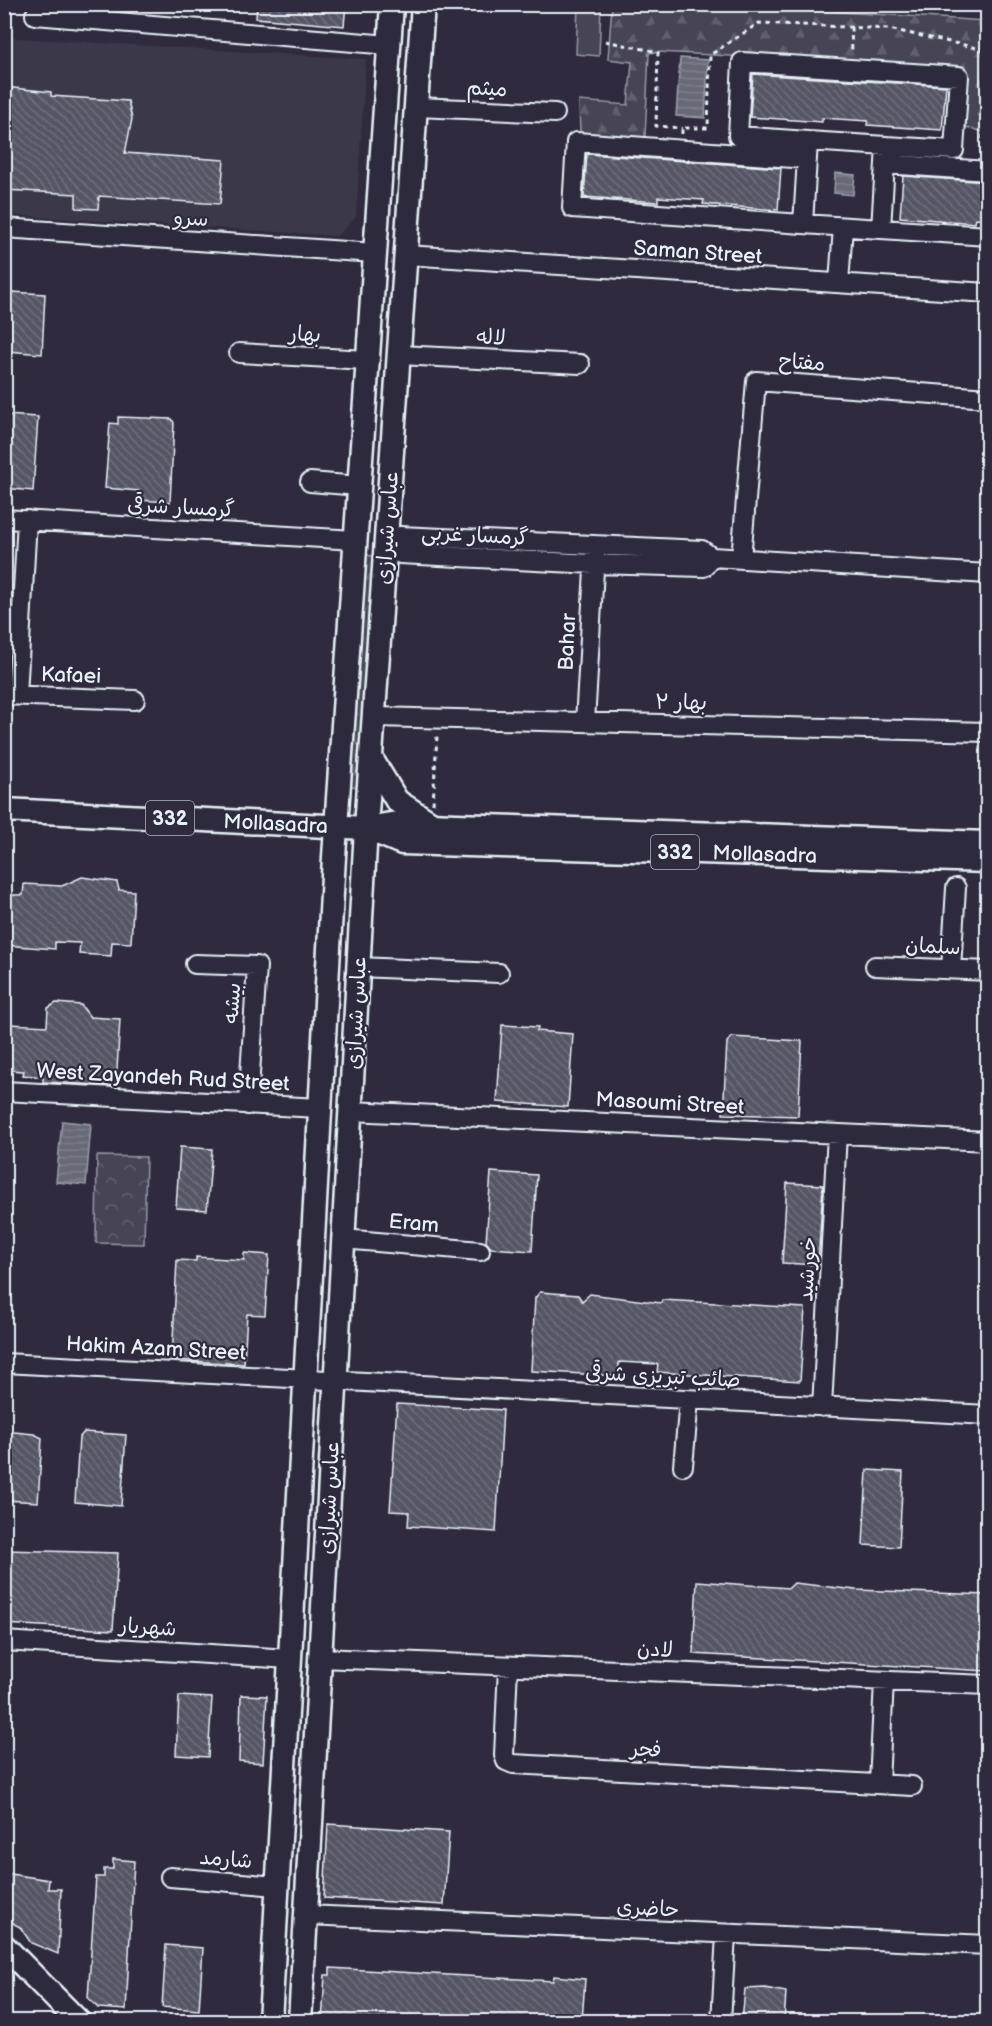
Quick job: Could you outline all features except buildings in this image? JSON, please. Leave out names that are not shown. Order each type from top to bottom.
[{"type":"main road","name":"عباس شیرازی","points":[[270,2022],[338,790],[392,4]]},
{"type":"main road","name":"عباس شیرازی","points":[[300,2022],[366,828],[423,4]]},
{"type":"main road","points":[[355,540],[386,542]]},
{"type":"main road","points":[[371,758],[397,801],[432,824]]},
{"type":"main road","points":[[338,790],[353,799],[369,790]]},
{"type":"main road","name":"Mollasadra","points":[[4,810],[366,828],[397,823],[987,843]]},
{"type":"main road","name":"Mollasadra","points":[[366,828],[402,843],[987,861]]},
{"type":"main road","points":[[4,1946],[79,2022]]},
{"type":"street","points":[[35,15],[389,45]]},
{"type":"street","points":[[808,150],[738,136],[742,62],[959,76],[954,150],[886,146],[808,150],[576,142],[572,208],[987,236]]},
{"type":"street","name":"میثم","points":[[416,107],[555,113]]},
{"type":"street","points":[[881,229],[886,146]]},
{"type":"street","points":[[803,224],[808,150]]},
{"type":"street","points":[[885,164],[987,171]]},
{"type":"street","points":[[839,283],[843,227]]},
{"type":"street","name":"سرو","points":[[4,228],[375,253]]},
{"type":"street","name":"Saman Street","points":[[406,255],[987,293]]},
{"type":"street","name":"بهار","points":[[239,353],[367,360]]},
{"type":"street","name":"لاله","points":[[399,355],[580,364]]},
{"type":"street","name":"مفتاح","points":[[741,559],[756,381],[987,398]]},
{"type":"street","points":[[310,482],[359,486]]},
{"type":"street","name":"گرمسار شرقی","points":[[4,519],[355,540]]},
{"type":"street","points":[[11,695],[27,520]]},
{"type":"street","name":"گرمسار غربی","points":[[712,557],[704,567],[594,564],[400,554],[386,542],[400,536],[702,550],[712,557],[987,574]]},
{"type":"street","name":"Bahar","points":[[585,722],[596,545]]},
{"type":"street","name":"Kafaei","points":[[11,695],[135,700]]},
{"type":"street","name":"بهار ۲","points":[[374,717],[987,732]]},
{"type":"street","points":[[951,969],[956,888]]},
{"type":"street","name":"بیشه","points":[[195,964],[257,966],[248,1105]]},
{"type":"street","name":"سلمان","points":[[875,966],[987,971]]},
{"type":"street","points":[[358,967],[499,973]]},
{"type":"street","name":"West Zayandeh Rud Street","points":[[4,1091],[319,1108]]},
{"type":"street","name":"Masoumi Street","points":[[350,1111],[987,1142]]},
{"type":"street","name":"خورشید","points":[[822,1407],[837,1134]]},
{"type":"street","name":"Eram","points":[[343,1239],[480,1251]]},
{"type":"street","name":"Hakim Azam Street","points":[[4,1363],[335,1381]]},
{"type":"street","name":"صائب تبریزی شرقی","points":[[335,1381],[987,1415]]},
{"type":"street","points":[[683,1466],[689,1400]]},
{"type":"street","name":"شهریار","points":[[4,1641],[289,1659]]},
{"type":"street","name":"لادن","points":[[320,1658],[987,1685]]},
{"type":"street","name":"فجر","points":[[508,1666],[504,1755],[506,1761],[513,1764],[912,1786]]},
{"type":"street","points":[[879,1783],[884,1681]]},
{"type":"street","name":"شارمد","points":[[170,1876],[277,1886]]},
{"type":"street","name":"حاضری","points":[[306,1915],[987,1945]]},
{"type":"street","points":[[721,2022],[726,1934]]},
{"type":"path","points":[[851,27],[852,69]]},
{"type":"path","points":[[605,41],[658,52],[656,126],[682,128]]},
{"type":"path","points":[[987,90],[982,145],[987,146]]},
{"type":"path","points":[[432,824],[439,719]]},
{"type":"shaded area","points":[[4,37],[366,59],[356,217],[337,236],[5,215]]},
{"type":"green space","points":[[578,5],[601,5],[599,56],[576,54]]},
{"type":"green space","points":[[612,5],[728,5],[987,21],[987,76],[983,132],[966,127],[965,69],[658,52],[649,53],[645,137],[580,133],[579,101],[628,105],[632,62],[608,59]]},
{"type":"green space","points":[[366,554],[373,557],[376,564],[360,779],[357,787],[346,785],[360,559]]},
{"type":"green space","points":[[97,1156],[146,1157],[144,1244],[96,1243]]},
{"type":"water","points":[[680,58],[708,60],[705,118],[676,116]]},
{"type":"water","points":[[835,173],[855,175],[853,195],[834,193]]},
{"type":"water","points":[[62,1121],[91,1124],[86,1185],[56,1182]]}]
